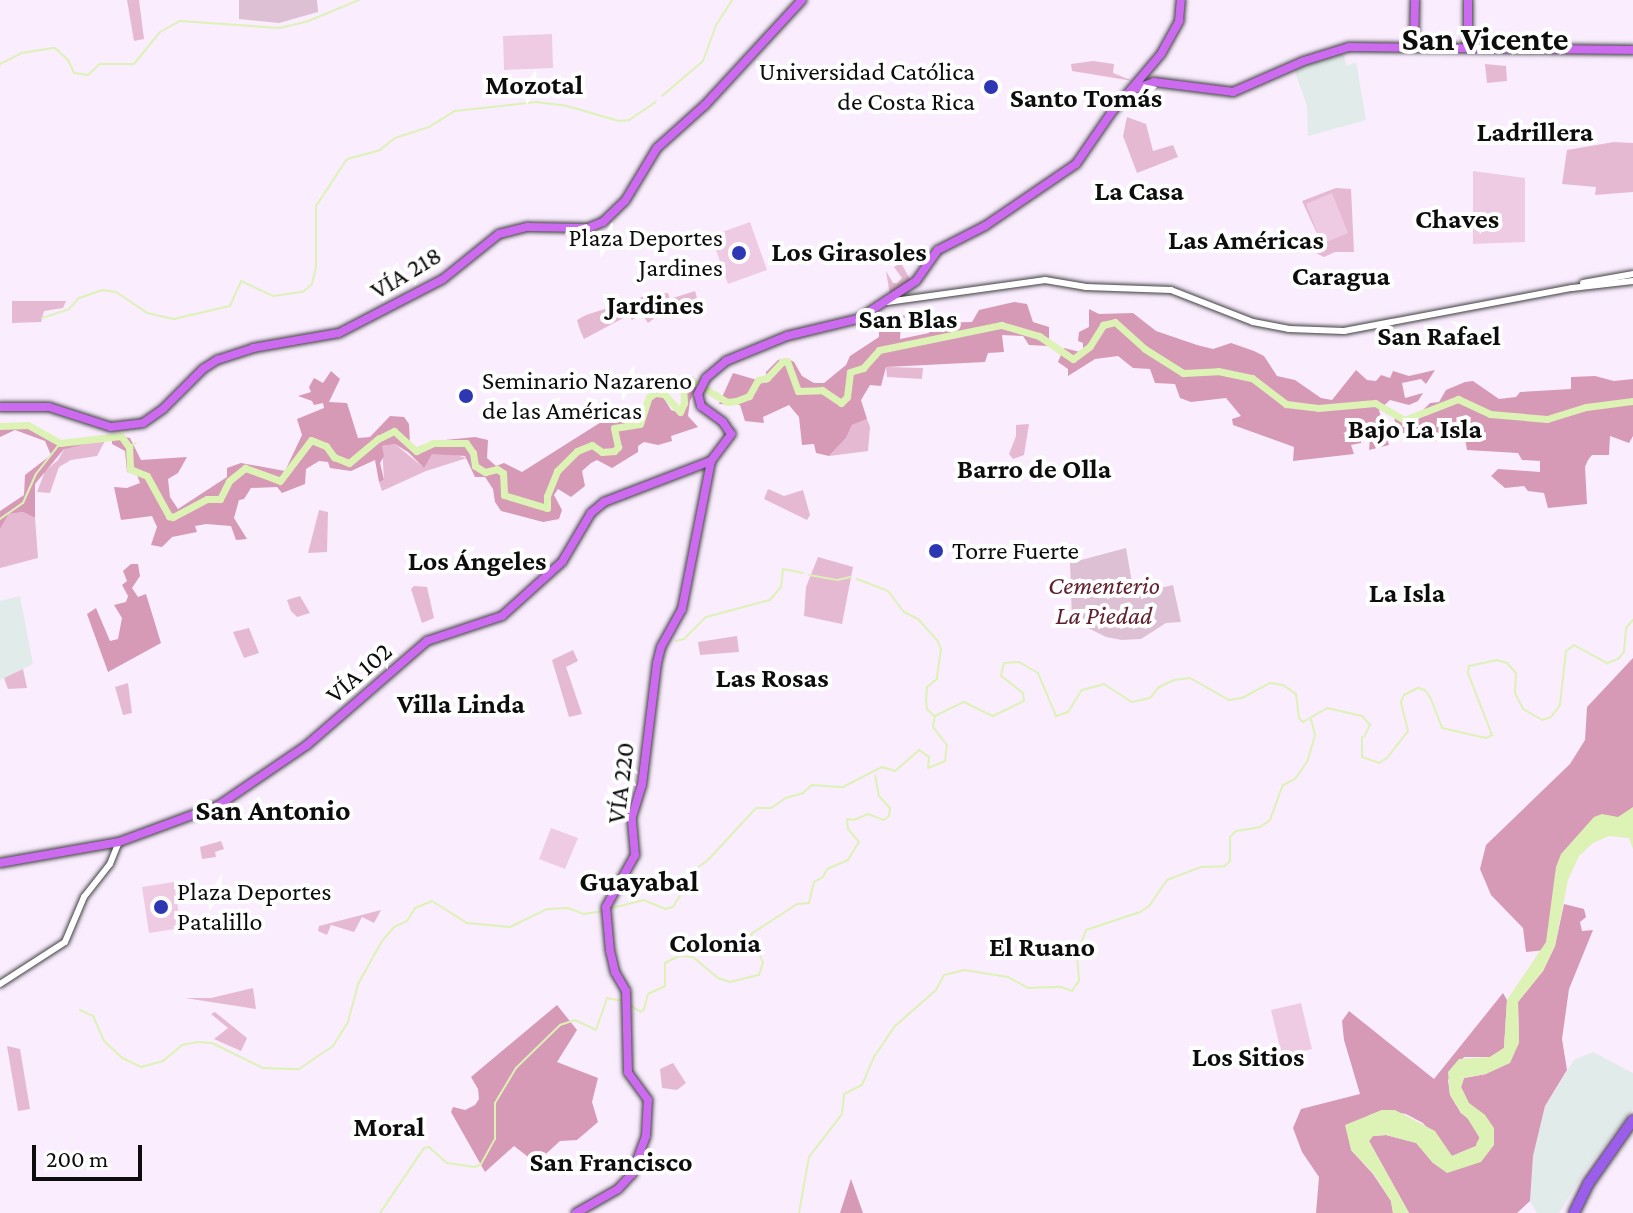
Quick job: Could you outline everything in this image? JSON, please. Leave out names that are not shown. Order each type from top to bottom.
[{"type":"highway","points":[[1574,1213],[1588,1184],[1633,1120]]},
{"type":"main road","name":"VÍA 218","points":[[0,407],[61,409],[111,427],[143,423],[217,360],[253,348],[339,333],[443,279],[499,234],[528,227],[588,228],[603,222],[625,201],[657,148],[705,105],[802,0]]},
{"type":"main road","points":[[711,461],[731,434],[723,422],[701,406],[698,400],[699,388],[709,376],[726,361],[787,336],[850,323],[916,281],[938,250],[985,226],[1076,164],[1175,31],[1181,0]]},
{"type":"main road","points":[[1414,47],[1415,0]]},
{"type":"main road","points":[[1468,0],[1468,47]]},
{"type":"main road","points":[[1128,94],[1145,83],[1154,82],[1233,92],[1337,49],[1468,47],[1633,50]]},
{"type":"main road","points":[[1150,68],[1149,77],[1154,82]]},
{"type":"main road","name":"VÍA 102","points":[[0,863],[119,842],[190,818],[233,796],[307,745],[427,641],[488,623],[512,609],[562,562],[591,513],[604,502],[711,461]]},
{"type":"main road","name":"VÍA 220","points":[[576,1213],[618,1189],[632,1174],[646,1136],[648,1100],[628,1072],[627,1004],[613,962],[605,912],[635,855],[632,817],[642,785],[657,663],[661,647],[682,609],[711,461]]},
{"type":"main road","points":[[700,466],[710,471]]},
{"type":"street","points":[[885,302],[1040,280],[1086,287],[1155,288],[1190,295],[1261,324],[1344,331],[1633,274]]},
{"type":"street","points":[[916,281],[928,294]]},
{"type":"street","points":[[1572,288],[1633,281]]},
{"type":"street","points":[[0,984],[65,942],[84,897],[110,864],[119,842]]},
{"type":"shaded area","points":[[127,0],[139,0],[144,39],[134,41]]},
{"type":"shaded area","points":[[552,34],[553,68],[504,70],[503,36]]},
{"type":"shaded area","points":[[1342,51],[1347,66],[1356,62],[1366,120],[1308,136],[1307,106],[1294,69]]},
{"type":"shaded area","points":[[1093,61],[1114,64],[1113,73],[1133,81],[1072,71],[1071,64]]},
{"type":"shaded area","points":[[1485,64],[1506,66],[1507,81],[1487,83]]},
{"type":"shaded area","points":[[1127,117],[1146,124],[1153,151],[1173,145],[1178,157],[1137,173],[1123,136]]},
{"type":"shaded area","points":[[1614,142],[1633,143],[1633,192],[1595,195],[1596,187],[1562,184],[1567,150]]},
{"type":"shaded area","points":[[1473,171],[1525,178],[1525,242],[1473,244]]},
{"type":"shaded area","points":[[1336,188],[1351,189],[1354,252],[1335,252],[1324,257],[1306,248],[1321,242],[1302,201]]},
{"type":"shaded area","points":[[1332,193],[1348,233],[1322,244],[1306,204]]},
{"type":"shaded area","name":"Plaza Deportes Jardines","points":[[750,222],[767,270],[728,284],[711,236]]},
{"type":"shaded area","points":[[901,263],[911,281],[890,295],[886,271],[893,283],[897,283],[902,278],[894,267]]},
{"type":"shaded area","points":[[695,291],[698,302],[674,317],[668,308],[648,323],[642,314],[632,320],[629,315],[584,339],[577,320],[648,295],[668,293],[670,299]]},
{"type":"shaded area","points":[[12,301],[66,301],[63,308],[44,311],[41,322],[12,323]]},
{"type":"shaded area","points":[[1014,302],[1027,304],[1033,322],[1049,327],[1049,346],[1029,345],[1023,336],[1002,335],[1004,352],[988,353],[985,362],[886,367],[881,386],[870,385],[861,400],[867,419],[852,425],[846,438],[829,456],[816,453],[814,444],[802,445],[799,417],[789,405],[763,417],[764,423],[745,421],[740,405],[719,404],[733,373],[767,383],[766,372],[778,360],[787,358],[794,362],[802,376],[814,383],[824,383],[846,365],[850,356],[879,337],[879,332],[902,316],[907,314],[901,323],[900,339],[929,333],[931,323],[972,322],[979,310]]},
{"type":"shaded area","points":[[1089,309],[1099,314],[1133,313],[1156,331],[1197,345],[1213,349],[1231,343],[1254,351],[1264,356],[1277,376],[1295,380],[1321,398],[1332,400],[1356,370],[1367,380],[1376,381],[1381,375],[1390,378],[1393,371],[1409,376],[1435,370],[1426,384],[1421,379],[1402,383],[1405,398],[1423,393],[1418,401],[1409,405],[1390,400],[1379,410],[1389,445],[1369,450],[1370,437],[1361,436],[1361,443],[1351,445],[1354,454],[1293,461],[1294,447],[1233,425],[1232,419],[1241,416],[1226,398],[1191,402],[1180,398],[1175,384],[1155,383],[1150,369],[1133,368],[1118,356],[1095,359],[1068,376],[1068,369],[1058,362],[1064,348],[1080,352],[1083,349],[1083,343],[1078,341],[1079,332],[1089,327]]},
{"type":"shaded area","points":[[886,367],[923,368],[922,379],[887,377]]},
{"type":"shaded area","points":[[331,371],[340,379],[329,402],[347,403],[358,438],[370,437],[390,416],[404,417],[409,424],[410,443],[415,448],[435,441],[475,437],[488,440],[487,458],[496,466],[504,463],[522,472],[617,412],[626,425],[637,422],[655,395],[662,395],[671,410],[680,413],[685,406],[686,378],[692,376],[699,382],[690,401],[688,416],[698,427],[671,436],[672,441],[658,445],[644,442],[638,446],[638,452],[612,468],[597,460],[591,463],[582,471],[585,486],[571,497],[558,489],[554,495],[562,510],[559,519],[543,522],[501,511],[495,502],[493,489],[485,477],[475,477],[465,456],[432,454],[424,468],[395,444],[382,446],[384,456],[380,463],[384,480],[379,482],[375,460],[351,471],[330,468],[328,462],[319,461],[306,469],[305,484],[282,493],[277,487],[251,488],[244,499],[239,500],[234,518],[247,539],[236,540],[231,526],[206,524],[195,526],[197,532],[172,537],[162,547],[151,545],[157,527],[152,516],[121,520],[114,487],[127,488],[140,483],[137,475],[127,472],[125,451],[112,444],[112,435],[130,438],[141,460],[187,457],[178,473],[168,479],[170,497],[178,509],[227,477],[227,468],[241,463],[285,471],[302,435],[297,419],[324,408],[323,403],[314,405],[312,401],[298,396],[311,392],[309,387],[314,378],[323,383]]},
{"type":"shaded area","points":[[1595,376],[1614,381],[1633,379],[1633,436],[1629,443],[1610,436],[1609,455],[1592,455],[1588,460],[1585,467],[1587,504],[1548,508],[1544,493],[1528,491],[1524,486],[1505,488],[1491,476],[1498,469],[1540,472],[1540,461],[1522,460],[1518,453],[1467,450],[1464,432],[1452,432],[1450,439],[1442,437],[1435,441],[1429,437],[1397,434],[1393,410],[1403,418],[1414,419],[1430,403],[1439,402],[1446,390],[1465,382],[1473,381],[1499,399],[1516,397],[1520,392],[1571,389],[1571,377]]},
{"type":"shaded area","points":[[867,419],[870,427],[868,451],[829,456],[846,438],[852,425]]},
{"type":"shaded area","points":[[14,423],[28,425],[62,441],[106,435],[104,440],[64,449],[35,484],[35,518],[23,512],[9,514],[0,529],[0,511],[24,495],[25,475],[51,455],[45,441],[15,430],[0,437],[0,426]]},
{"type":"shaded area","points":[[1029,424],[1024,455],[1013,459],[1009,454],[1016,436],[1016,425]]},
{"type":"shaded area","points":[[106,439],[97,456],[71,460],[59,467],[50,493],[37,492],[45,471],[58,460],[67,444]]},
{"type":"shaded area","points":[[395,444],[423,467],[432,454],[444,452],[467,458],[426,471],[382,491],[379,482],[384,480],[382,446]]},
{"type":"shaded area","points":[[768,489],[784,496],[803,490],[810,515],[807,520],[764,499]]},
{"type":"shaded area","points":[[319,510],[328,512],[327,552],[308,553]]},
{"type":"shaded area","points":[[23,512],[35,518],[38,558],[0,568],[0,529],[9,514]]},
{"type":"shaded area","points":[[818,557],[853,567],[842,624],[804,616],[806,587]]},
{"type":"shaded area","points":[[131,564],[138,564],[140,576],[132,588],[138,597],[146,594],[161,643],[108,672],[87,614],[96,608],[110,641],[118,639],[122,618],[114,605],[126,602],[128,596],[122,585],[127,581],[123,571]]},
{"type":"shaded area","points":[[414,586],[427,587],[434,618],[422,623],[411,589]]},
{"type":"shaded area","points":[[20,596],[33,664],[0,680],[0,601]]},
{"type":"shaded area","points":[[300,596],[310,613],[297,617],[287,600]]},
{"type":"shaded area","points":[[249,628],[259,653],[244,658],[233,632]]},
{"type":"shaded area","points":[[737,636],[739,652],[700,655],[698,642]]},
{"type":"shaded area","points":[[573,650],[578,661],[566,667],[582,714],[569,717],[552,660]]},
{"type":"shaded area","points":[[1633,658],[1633,818],[1575,852],[1546,950],[1526,952],[1523,928],[1491,895],[1480,869],[1486,845],[1570,764],[1585,740],[1587,707]]},
{"type":"shaded area","points":[[23,669],[27,688],[8,689],[4,678]]},
{"type":"shaded area","points":[[128,683],[132,713],[123,715],[115,687]]},
{"type":"shaded area","points":[[1633,807],[1633,849],[1629,838],[1609,836],[1593,843],[1579,856],[1568,880],[1555,946],[1543,971],[1518,1002],[1519,1043],[1510,1063],[1486,1074],[1464,1078],[1461,1087],[1469,1103],[1485,1115],[1494,1128],[1494,1145],[1481,1162],[1447,1173],[1433,1163],[1416,1143],[1386,1135],[1373,1136],[1369,1141],[1409,1213],[1393,1213],[1391,1201],[1374,1174],[1351,1150],[1345,1125],[1382,1110],[1395,1110],[1435,1131],[1452,1156],[1476,1146],[1483,1130],[1461,1113],[1450,1095],[1448,1072],[1459,1059],[1490,1057],[1504,1048],[1507,1000],[1546,942],[1556,867],[1561,854],[1594,817],[1602,814],[1618,817]]},
{"type":"shaded area","points":[[551,828],[578,838],[565,869],[539,859]]},
{"type":"shaded area","points":[[221,841],[224,849],[215,852],[216,857],[202,859],[200,847]]},
{"type":"shaded area","name":"Plaza Deportes Patalillo","points":[[174,882],[181,928],[149,933],[142,887]]},
{"type":"shaded area","points":[[1564,904],[1584,909],[1586,917],[1580,922],[1582,931],[1593,930],[1569,989],[1562,1039],[1567,1070],[1545,1106],[1533,1156],[1530,1201],[1517,1213],[1409,1213],[1369,1141],[1373,1136],[1386,1135],[1417,1143],[1433,1163],[1481,1162],[1485,1115],[1469,1104],[1461,1087],[1464,1078],[1486,1074],[1519,1043],[1518,1002],[1543,971],[1555,946]]},
{"type":"shaded area","points":[[381,910],[374,923],[362,917],[354,932],[331,925],[327,935],[318,931],[319,926]]},
{"type":"shaded area","points":[[253,988],[256,1009],[185,998],[211,998]]},
{"type":"shaded area","points":[[1503,993],[1507,1000],[1504,1048],[1490,1057],[1464,1057],[1448,1080],[1450,1095],[1461,1113],[1483,1130],[1476,1146],[1452,1156],[1423,1123],[1406,1114],[1382,1110],[1370,1115],[1351,1150],[1373,1174],[1391,1201],[1393,1213],[1316,1213],[1319,1177],[1302,1152],[1293,1128],[1301,1109],[1360,1094],[1344,1040],[1342,1021],[1349,1011],[1434,1079]]},
{"type":"shaded area","points":[[1301,1003],[1312,1049],[1282,1056],[1271,1010]]},
{"type":"shaded area","points":[[557,1005],[577,1030],[557,1062],[598,1078],[592,1102],[598,1122],[577,1140],[560,1141],[536,1163],[514,1146],[485,1172],[451,1112],[453,1107],[465,1110],[475,1105],[479,1099],[478,1089],[471,1077]]},
{"type":"shaded area","points":[[215,1012],[247,1038],[241,1051],[214,1039],[228,1028],[211,1014]]},
{"type":"shaded area","points":[[7,1046],[20,1049],[30,1109],[18,1111]]},
{"type":"shaded area","points":[[1593,1052],[1633,1073],[1633,1109],[1586,1169],[1559,1213],[1537,1213],[1530,1201],[1533,1156],[1545,1106],[1574,1060]]},
{"type":"shaded area","points":[[673,1063],[686,1083],[677,1090],[662,1088],[660,1069]]},
{"type":"shaded area","points":[[851,1179],[863,1213],[840,1213]]},
{"type":"green space","points":[[239,0],[317,0],[318,12],[279,23],[239,19]]},
{"type":"green space","name":"Cementerio La Piedad","points":[[1126,548],[1134,594],[1173,585],[1181,622],[1166,623],[1141,639],[1106,637],[1072,620],[1070,563]]},
{"type":"waterway","points":[[0,64],[22,53],[55,48],[68,60],[74,73],[88,75],[100,64],[134,64],[160,32],[180,21],[279,28],[306,22],[359,0]]},
{"type":"waterway","points":[[662,96],[703,61],[716,25],[732,0]]},
{"type":"waterway","points":[[42,318],[69,309],[79,298],[102,290],[116,292],[147,313],[174,319],[230,306],[241,281],[273,296],[303,292],[312,284],[316,266],[316,206],[347,159],[380,150],[395,138],[429,127],[455,111],[536,102],[567,106],[619,121],[629,120],[656,102]]},
{"type":"waterway","points":[[0,426],[28,425],[60,443],[121,436],[129,447],[130,469],[147,476],[169,516],[173,517],[207,499],[220,499],[229,481],[245,468],[280,481],[311,440],[326,446],[334,457],[349,463],[378,439],[394,431],[416,451],[433,443],[466,443],[473,453],[475,466],[485,472],[497,469],[503,473],[504,495],[547,508],[547,496],[557,471],[577,451],[592,445],[602,452],[614,451],[618,447],[614,428],[640,424],[649,397],[655,393],[664,394],[680,412],[684,403],[683,381],[689,379],[727,402],[736,401],[749,396],[758,380],[767,378],[782,362],[787,361],[798,391],[822,390],[841,403],[847,397],[850,372],[863,368],[879,350],[1001,325],[1039,336],[1073,359],[1090,346],[1103,325],[1115,322],[1145,349],[1183,373],[1218,371],[1252,378],[1286,404],[1318,408],[1375,403],[1404,420],[1458,399],[1490,414],[1547,419],[1586,407],[1633,401]]},
{"type":"waterway","points":[[0,519],[23,503],[36,474],[60,443]]},
{"type":"waterway","points":[[129,447],[136,443]]},
{"type":"waterway","points":[[676,641],[684,639],[706,617],[770,600],[781,587],[783,569],[803,573]]},
{"type":"waterway","points":[[809,575],[837,580],[851,577]]},
{"type":"waterway","points":[[857,579],[888,591],[904,612],[918,619],[937,640],[941,649],[937,679],[927,687],[926,700],[927,709],[934,716]]},
{"type":"waterway","points":[[1362,737],[1362,757],[1379,763],[1387,758],[1408,731],[1401,702],[1404,695],[1418,688],[1425,690],[1431,699],[1442,728],[1486,738],[1492,735],[1468,673],[1469,666],[1497,660],[1507,663],[1516,673],[1515,693],[1523,709],[1542,720],[1551,717],[1560,705],[1566,651],[1574,645],[1607,663],[1618,659],[1624,652],[1626,628],[1633,620]]},
{"type":"waterway","points":[[608,909],[644,900],[665,909],[673,907],[697,868],[756,808],[771,808],[786,798],[803,793],[812,785],[843,787],[882,767],[895,771],[919,750],[929,757],[928,768],[945,761],[947,745],[933,727],[935,716],[964,702],[993,716],[1024,701],[1023,693],[1001,676],[1004,663],[1019,662],[1038,673],[1056,716],[1068,712],[1082,690],[1104,684],[1132,702],[1150,698],[1159,687],[1174,680],[1190,678],[1229,700],[1242,698],[1270,683],[1283,685],[1296,694],[1299,718],[1303,722],[1327,708],[1362,716],[1370,725],[1364,737]]},
{"type":"waterway","points":[[799,1213],[809,1157],[842,1114],[844,1094],[862,1085],[874,1057],[895,1026],[936,990],[944,975],[964,970],[1008,977],[1028,988],[1061,987],[1072,991],[1079,981],[1077,954],[1086,930],[1140,912],[1149,906],[1167,880],[1201,867],[1225,866],[1230,861],[1230,837],[1236,831],[1260,827],[1270,820],[1283,785],[1295,779],[1307,762],[1315,735],[1311,719]]},
{"type":"waterway","points":[[628,1004],[641,1012],[648,994],[665,986],[665,963],[679,956],[693,957],[718,978],[730,982],[759,975],[763,963],[751,934],[797,904],[809,903],[814,882],[823,877],[827,869],[848,860],[859,842],[848,829],[847,819],[854,820],[868,814],[884,820],[889,816],[890,808],[879,796],[875,775]]},
{"type":"waterway","points":[[80,1010],[93,1016],[104,1041],[122,1058],[141,1067],[163,1061],[182,1045],[197,1042],[212,1043],[263,1068],[299,1069],[333,1046],[348,1022],[358,984],[382,941],[394,927],[407,921],[415,908],[432,901],[467,923],[510,927],[547,909],[568,908],[584,914],[602,911]]},
{"type":"waterway","points":[[380,1213],[424,1148],[429,1147],[447,1163],[475,1167],[481,1164],[495,1139],[495,1103],[516,1068],[560,1025],[575,1020],[596,1030],[607,998],[623,1001]]},
{"type":"waterway","points":[[1468,1113],[1484,1139],[1480,1143]]},
{"type":"place","name":"Universidad Católica de Costa Rica","points":[[991,87]]},
{"type":"place","name":"Plaza Deportes Jardines","points":[[739,253]]},
{"type":"place","name":"Seminario Nazareno de las Américas","points":[[466,396]]},
{"type":"place","name":"Torre Fuerte","points":[[936,551]]},
{"type":"place","name":"Plaza Deportes Patalillo","points":[[161,907]]},
{"type":"district","name":"San Vicente","points":[[1485,39]]},
{"type":"district","name":"Mozotal","points":[[534,85]]},
{"type":"district","name":"Santo Tomás","points":[[1086,98]]},
{"type":"district","name":"Ladrillera","points":[[1535,132]]},
{"type":"district","name":"La Casa","points":[[1139,191]]},
{"type":"district","name":"Chaves","points":[[1457,219]]},
{"type":"district","name":"Las Américas","points":[[1246,240]]},
{"type":"district","name":"Los Girasoles","points":[[849,252]]},
{"type":"district","name":"Caragua","points":[[1341,276]]},
{"type":"district","name":"Jardines","points":[[655,305]]},
{"type":"district","name":"San Blas","points":[[908,319]]},
{"type":"district","name":"San Rafael","points":[[1439,336]]},
{"type":"district","name":"Bajo La Isla","points":[[1415,429]]},
{"type":"district","name":"Barro de Olla","points":[[1034,469]]},
{"type":"district","name":"Los Ángeles","points":[[477,561]]},
{"type":"district","name":"La Isla","points":[[1407,593]]},
{"type":"district","name":"Las Rosas","points":[[772,678]]},
{"type":"district","name":"Villa Linda","points":[[461,704]]},
{"type":"district","name":"San Antonio","points":[[273,810]]},
{"type":"district","name":"Guayabal","points":[[639,881]]},
{"type":"district","name":"Colonia","points":[[715,943]]},
{"type":"district","name":"El Ruano","points":[[1042,947]]},
{"type":"district","name":"Los Sitios","points":[[1248,1057]]},
{"type":"district","name":"Moral","points":[[389,1127]]},
{"type":"district","name":"San Francisco","points":[[611,1162]]}]
